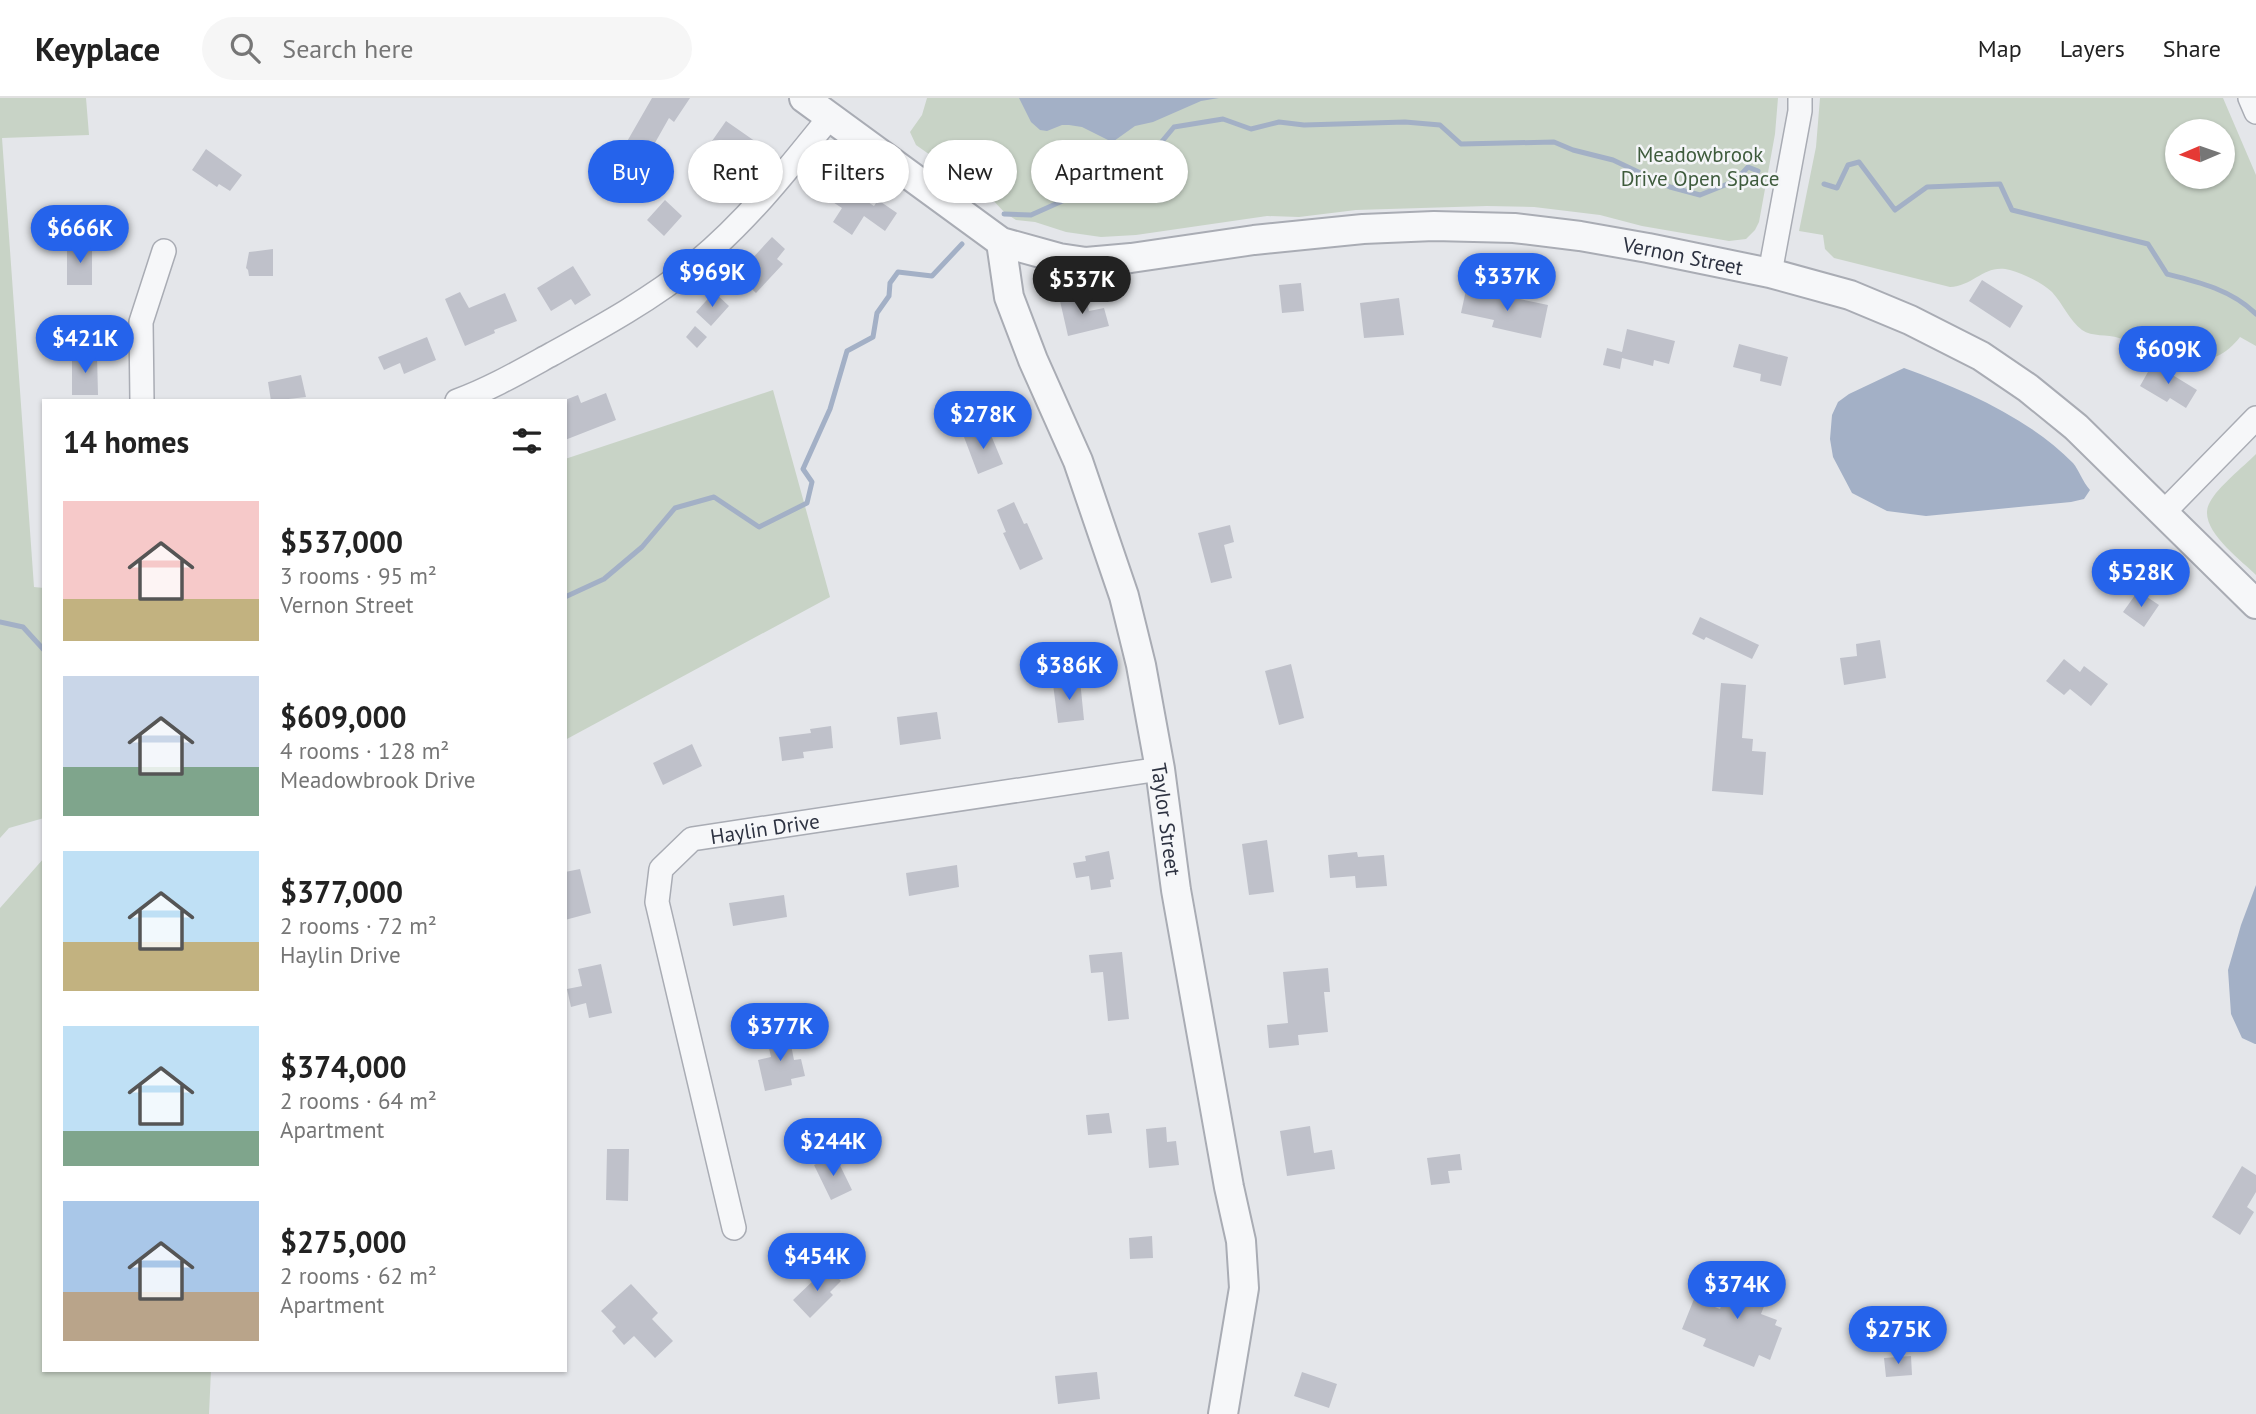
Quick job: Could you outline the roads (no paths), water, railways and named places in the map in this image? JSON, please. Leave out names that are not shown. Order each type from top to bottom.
[{"type":"street","points":[[804,98],[1001,242]]},
{"type":"street","points":[[2250,98],[2256,112]]},
{"type":"street","points":[[1770,273],[1800,105]]},
{"type":"street","points":[[462,399],[481,392],[583,337],[657,292],[697,262],[768,194],[829,118]]},
{"type":"street","name":"Vernon Street","points":[[1001,242],[1059,258],[1086,262],[1363,229],[1434,226],[1514,228],[1590,238],[1770,273],[1850,295],[1910,320],[1980,356],[2028,388],[2076,427],[2256,604]]},
{"type":"street","name":"Taylor Street","points":[[1001,242],[1009,297],[1033,360],[1078,461],[1124,596],[1142,665],[1160,769],[1176,890],[1241,1241],[1244,1288],[1223,1414]]},
{"type":"street","points":[[142,399],[141,322],[164,251]]},
{"type":"street","points":[[2164,512],[2256,418]]},
{"type":"street","name":"Haylin Drive","points":[[734,1228],[657,902],[661,869],[692,839],[1160,769]]},
{"type":"water","points":[[1019,98],[1219,98],[1201,101],[1153,122],[1135,126],[1115,140],[1108,140],[1082,127],[1069,125],[1047,131],[1040,130],[1031,122]]},
{"type":"water","points":[[1904,368],[1971,395],[2036,432],[2073,463],[2090,490],[2084,499],[1926,516],[1887,511],[1852,493],[1833,457],[1830,439],[1832,415],[1838,402],[1849,394]]},
{"type":"water","points":[[2256,885],[2255,1044],[2242,1038],[2231,1014],[2228,970]]},
{"type":"waterway","points":[[1004,214],[1031,215],[1078,194],[1134,175],[1174,127],[1223,119],[1251,129],[1279,122],[1304,125],[1405,122],[1440,125],[1461,144],[1554,142],[1573,150],[1613,160],[1670,187],[1700,195],[1735,181],[1748,167],[1758,171]]},
{"type":"waterway","points":[[1824,184],[1837,188],[1848,165],[1859,162],[1895,210],[1927,187],[2000,184],[2012,210],[2148,244],[2167,274],[2226,293],[2256,314]]},
{"type":"waterway","points":[[567,596],[604,579],[642,547],[675,508],[714,497],[759,527],[807,503],[812,482],[803,469],[830,409],[847,351],[873,337],[877,313],[889,296],[890,283],[898,272],[932,276],[962,244]]},
{"type":"waterway","points":[[0,622],[23,627],[42,648]]},
{"type":"park label","name":"Meadowbrook Drive Open Space","points":[[1700,166]]}]
